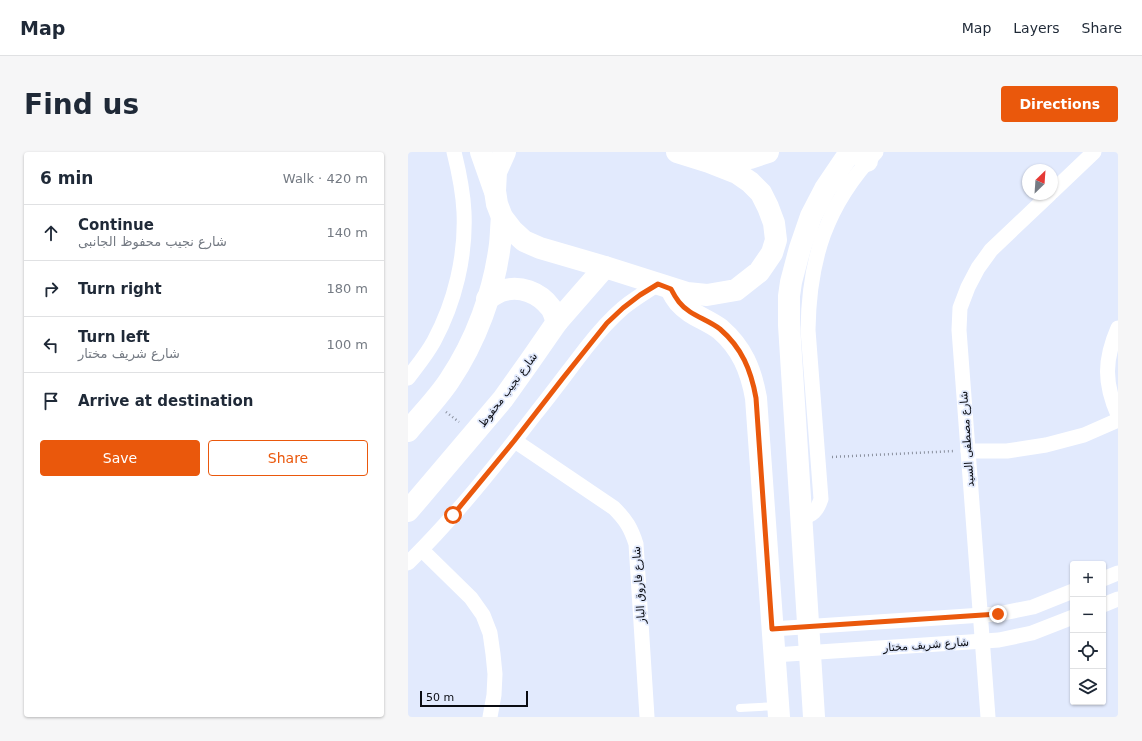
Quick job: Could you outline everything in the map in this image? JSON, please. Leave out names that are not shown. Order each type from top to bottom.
[{"type":"street","points":[[408,378],[421,361],[445,318],[454,294],[460,269],[464,238],[464,212],[460,176],[454,152]]},
{"type":"street","points":[[481,152],[495,191],[497,204],[502,217],[512,230],[524,241],[540,248],[687,293],[707,295],[736,290],[759,272],[772,253],[776,240],[774,223],[768,207],[761,193],[750,182],[737,173],[677,152]]},
{"type":"street","points":[[495,191],[496,172],[505,152]]},
{"type":"street","points":[[709,162],[750,158],[768,152]]},
{"type":"street","name":"شارع مصطفى السيد","points":[[1058,186],[1094,152]]},
{"type":"street","points":[[801,518],[814,512],[819,506],[821,499],[818,458],[801,367],[789,325],[789,296],[791,282],[800,248],[811,216],[825,188],[862,154]]},
{"type":"street","points":[[814,717],[801,518],[801,367],[808,330],[810,284],[821,239],[830,218],[851,181],[862,154]]},
{"type":"street","name":"شارع مصطفى السيد","points":[[988,717],[959,330],[960,308],[968,287],[978,268],[991,250],[1044,200]]},
{"type":"street","points":[[408,431],[448,382],[464,356],[477,328],[495,272],[500,244],[502,217]]},
{"type":"street","points":[[776,240],[800,248]]},
{"type":"street","name":"شارع نجيب محفوظ","points":[[408,512],[474,434],[507,392],[557,322],[605,267]]},
{"type":"street","points":[[408,563],[422,550],[458,509],[607,323],[640,295],[664,286]]},
{"type":"street","points":[[664,286],[689,312],[719,329],[734,343],[745,360],[752,378],[756,398],[778,711]]},
{"type":"street","points":[[487,299],[500,291],[514,288],[529,290],[542,298],[552,309],[557,322]]},
{"type":"street","points":[[1118,328],[1112,342],[1108,362],[1108,382],[1112,401],[1118,415]]},
{"type":"street","points":[[968,451],[1008,451],[1046,445],[1084,435],[1118,420]]},
{"type":"street","name":"شارع فاروق الباز","points":[[514,441],[614,508],[625,519],[632,531],[636,544],[647,717]]},
{"type":"street","points":[[422,550],[471,598],[483,614],[490,633],[495,674],[494,695],[490,717]]},
{"type":"street","points":[[1106,578],[1118,573]]},
{"type":"street","points":[[772,629],[998,614],[1033,607],[1070,592]]},
{"type":"street","points":[[1106,604],[1118,598]]},
{"type":"street","name":"شارع شريف مختار","points":[[774,655],[999,640],[1032,633],[1070,618]]},
{"type":"lane","points":[[740,708],[778,711]]},
{"type":"path","points":[[432,402],[474,434]]},
{"type":"path","points":[[818,458],[968,451]]},
{"type":"route","points":[[453,515],[482,481],[607,323],[623,308],[658,284],[671,289],[678,302],[689,312],[719,329],[734,343],[745,360],[752,378],[756,398],[772,629],[998,614]]}]
